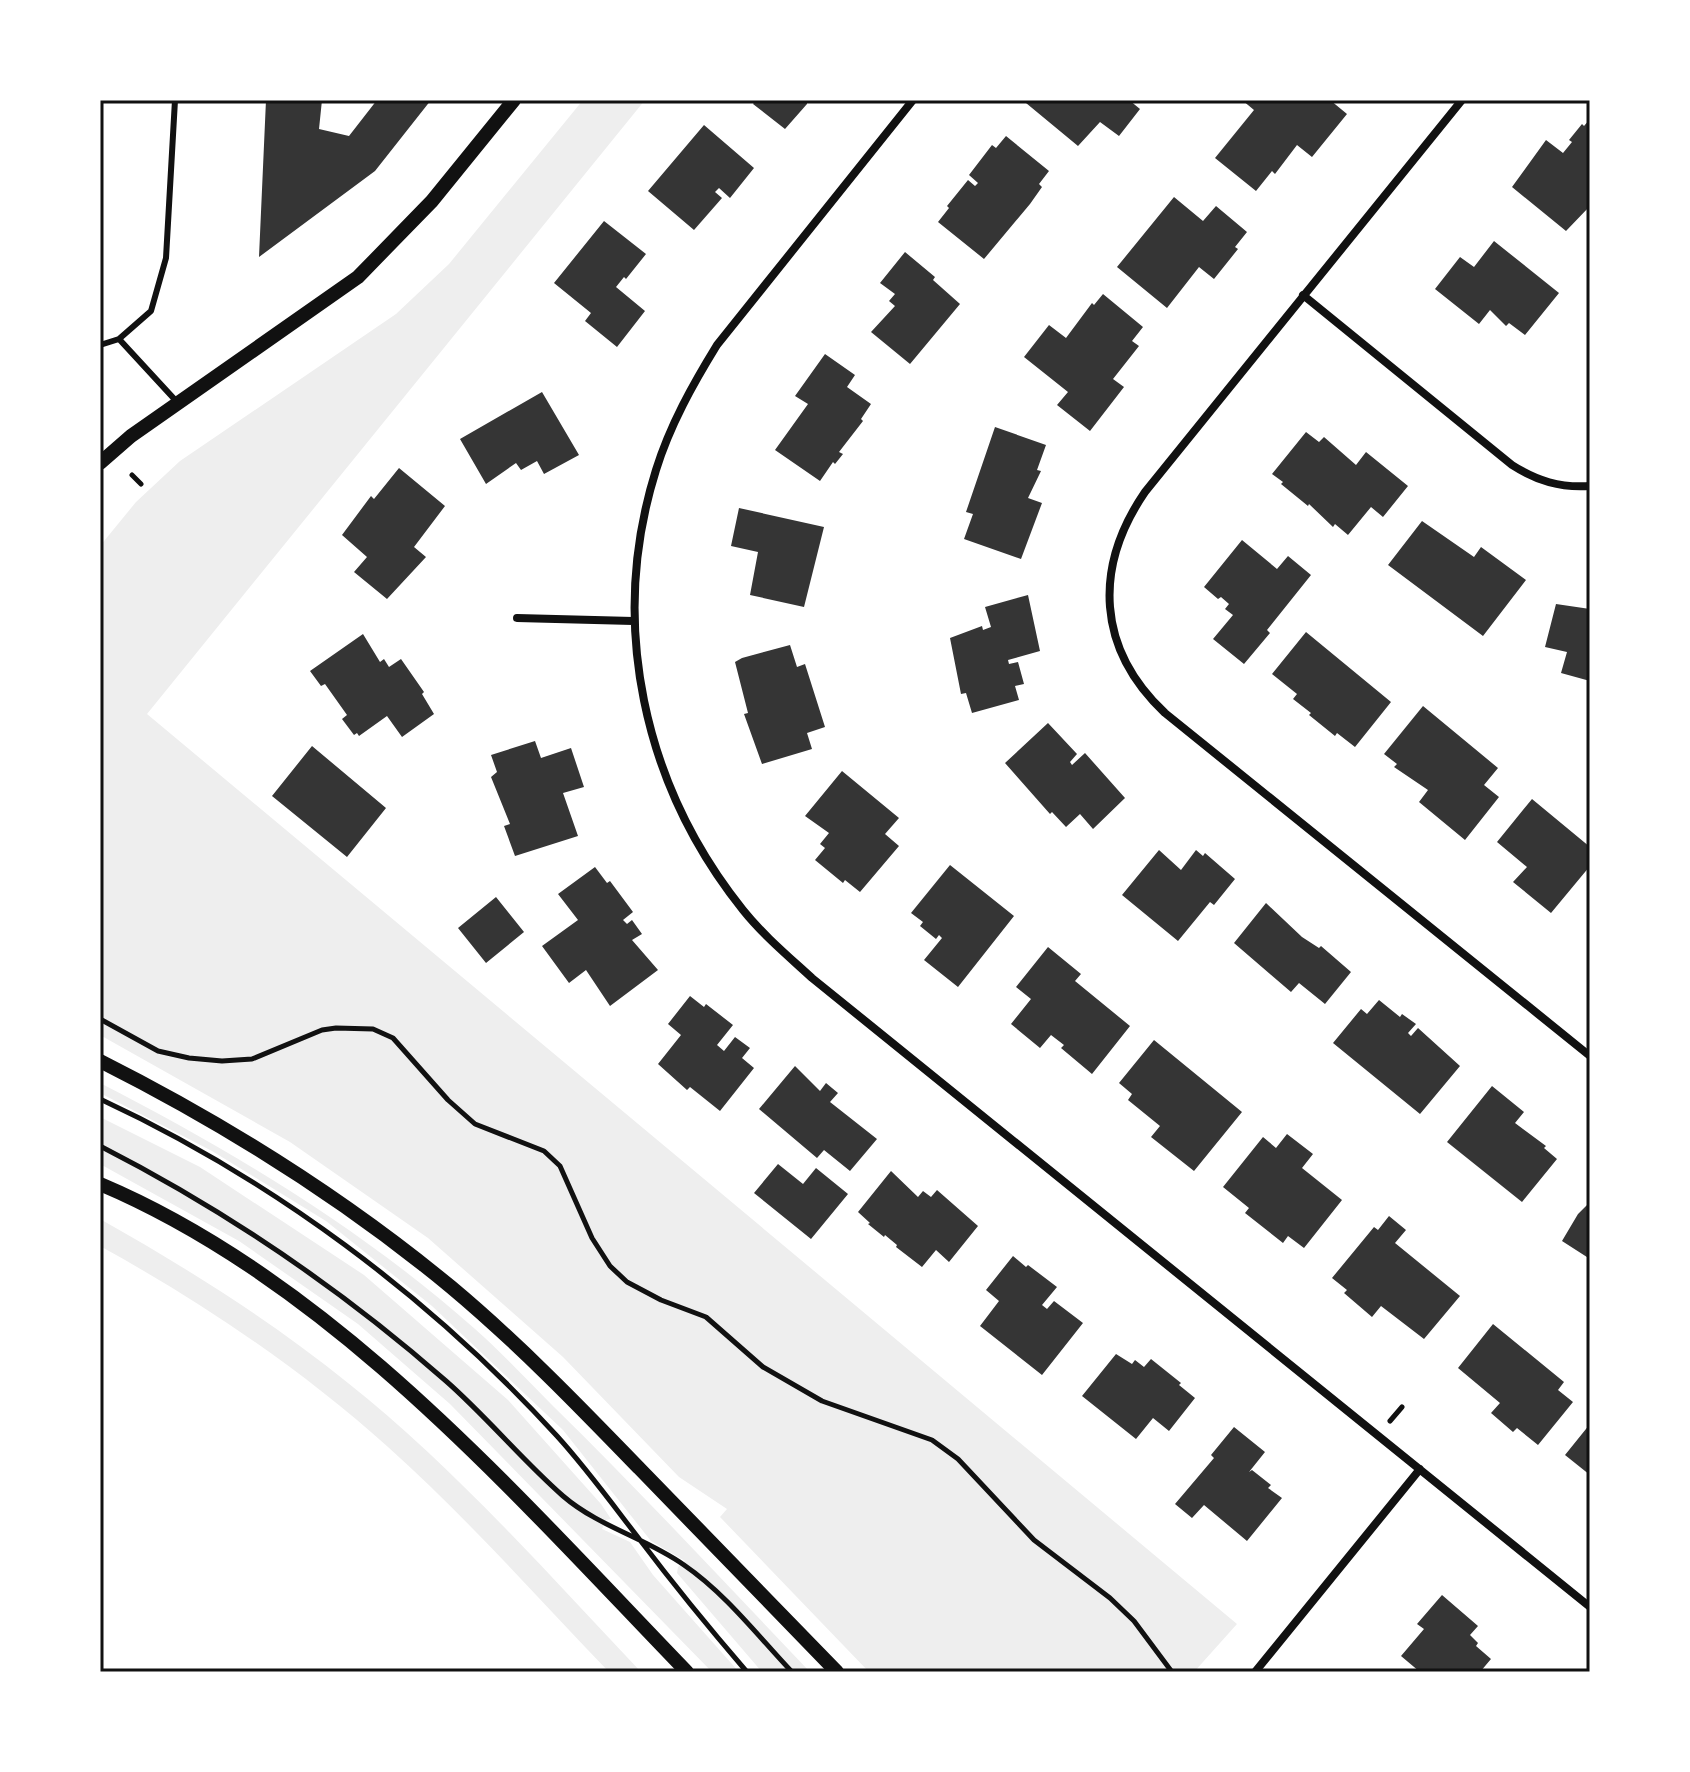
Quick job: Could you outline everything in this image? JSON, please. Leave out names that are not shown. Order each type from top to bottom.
[{"type":"street","points":[[100,463],[131,436],[358,277],[432,201],[514,100]]},
{"type":"street","points":[[913,100],[717,345],[692,385],[662,454],[646,507],[633,584],[633,621],[645,706],[671,792],[717,876],[745,912],[812,978],[1590,1607]]},
{"type":"street","points":[[1462,100],[1130,514],[1112,563],[1110,601],[1115,639],[1135,680],[1165,713],[1590,1056]]},
{"type":"street","points":[[1303,295],[1512,465],[1532,478],[1553,485],[1590,486]]},
{"type":"street","points":[[517,618],[633,621]]},
{"type":"street","points":[[100,1061],[293,1170],[349,1208],[450,1286],[540,1367],[837,1672]]},
{"type":"street","points":[[100,1184],[136,1199],[244,1264],[369,1357],[462,1440],[687,1672]]},
{"type":"street","points":[[1255,1672],[1420,1469]]},
{"type":"lane","points":[[100,345],[119,339],[151,311],[166,258],[175,100]]},
{"type":"lane","points":[[119,339],[178,403]]},
{"type":"path","points":[[132,475],[141,484]]},
{"type":"path","points":[[100,1019],[158,1051],[222,1061],[252,1059],[322,1030],[336,1028],[373,1029],[393,1038],[448,1100],[475,1124],[544,1151],[560,1166],[592,1238],[610,1266],[627,1282],[661,1300],[706,1317],[763,1367],[822,1401],[932,1440],[958,1459],[1034,1540],[1126,1613],[1172,1672]]},
{"type":"path","points":[[100,1099],[229,1168],[379,1271],[467,1346],[522,1399],[594,1480],[747,1672]]},
{"type":"path","points":[[100,1146],[227,1217],[336,1291],[449,1383],[562,1495],[585,1513],[684,1565],[706,1582],[792,1672]]},
{"type":"shaded area","points":[[583,100],[645,100],[147,714],[1237,1624],[1194,1672],[869,1672],[720,1517],[727,1509],[679,1477],[563,1357],[428,1238],[290,1142],[100,1035],[100,546],[136,502],[180,461],[396,314],[449,264]]},
{"type":"shaded area","points":[[100,1083],[199,1136],[295,1194],[432,1292],[475,1329],[651,1504],[810,1672],[762,1672],[677,1573],[678,1567],[685,1561],[651,1541],[563,1430],[432,1306],[326,1221],[212,1151],[100,1093]]},
{"type":"shaded area","points":[[100,1117],[200,1167],[364,1275],[508,1400],[601,1504],[611,1519],[606,1520],[602,1529],[630,1542],[653,1575],[739,1672],[712,1672],[450,1404],[358,1324],[239,1241],[100,1164]]},
{"type":"shaded area","points":[[100,1219],[258,1316],[348,1383],[463,1486],[641,1672],[609,1672],[445,1501],[388,1447],[320,1390],[250,1338],[100,1246]]},
{"type":"building","points":[[266,100],[322,100],[319,129],[349,136],[377,100],[431,100],[375,171],[259,257]]},
{"type":"building","points":[[756,100],[807,100],[807,104],[785,129],[753,104]]},
{"type":"building","points":[[1029,100],[1129,100],[1140,109],[1119,136],[1100,122],[1078,146],[1026,103]]},
{"type":"building","points":[[1242,100],[1330,100],[1347,114],[1312,157],[1297,145],[1275,174],[1272,171],[1256,191],[1215,158],[1254,110]]},
{"type":"building","points":[[1590,119],[1590,206],[1566,231],[1512,187],[1546,140],[1563,153],[1572,142],[1569,140]]},
{"type":"building","points":[[704,125],[754,168],[730,198],[719,188],[715,192],[722,198],[694,230],[648,191]]},
{"type":"building","points":[[1006,136],[1049,171],[1030,204],[984,259],[938,222],[968,180],[975,186],[978,183],[969,175],[992,145],[996,148]]},
{"type":"building","points":[[1174,197],[1203,221],[1216,206],[1247,232],[1235,247],[1238,249],[1214,279],[1199,267],[1167,308],[1117,267]]},
{"type":"building","points":[[604,221],[646,254],[616,287],[645,311],[617,347],[585,321],[591,313],[554,283]]},
{"type":"building","points":[[1494,241],[1559,293],[1525,335],[1509,323],[1506,326],[1490,310],[1479,324],[1435,289],[1460,257],[1474,267]]},
{"type":"building","points":[[905,252],[935,277],[933,280],[960,304],[910,364],[871,332],[895,306],[889,301],[895,294],[880,283]]},
{"type":"building","points":[[1103,294],[1143,327],[1132,341],[1139,346],[1113,379],[1124,387],[1090,431],[1057,405],[1068,392],[1024,357],[1049,325],[1066,338],[1092,303],[1094,305]]},
{"type":"building","points":[[825,354],[855,375],[847,387],[871,404],[861,419],[863,421],[839,452],[843,454],[835,464],[833,462],[820,481],[775,450],[808,404],[795,396]]},
{"type":"building","points":[[542,392],[579,455],[544,474],[537,461],[521,470],[516,463],[486,484],[460,439]]},
{"type":"building","points":[[995,427],[1046,445],[1037,470],[1041,471],[1028,498],[1042,503],[1021,559],[964,539],[973,514],[966,512]]},
{"type":"building","points":[[1306,432],[1319,442],[1324,437],[1356,465],[1366,452],[1408,486],[1383,517],[1371,507],[1348,535],[1335,524],[1333,527],[1272,474]]},
{"type":"building","points":[[399,468],[445,506],[414,547],[426,557],[387,599],[354,572],[367,557],[342,535],[371,496],[374,499]]},
{"type":"building","points":[[739,508],[824,527],[804,607],[750,595],[758,552],[731,546]]},
{"type":"building","points":[[1422,521],[1474,557],[1481,547],[1526,580],[1483,636],[1388,565]]},
{"type":"building","points":[[1242,540],[1277,569],[1288,556],[1311,575],[1244,664],[1213,639],[1233,615],[1225,609],[1229,604],[1204,587]]},
{"type":"building","points":[[1028,595],[1040,651],[1008,660],[1009,664],[1018,662],[1024,684],[1015,686],[1019,700],[972,713],[966,693],[961,694],[950,638],[982,626],[983,630],[991,627],[985,607]]},
{"type":"building","points":[[1556,604],[1590,609],[1590,681],[1561,673],[1567,652],[1545,647]]},
{"type":"building","points":[[1306,632],[1391,702],[1355,747],[1309,715],[1311,713],[1293,699],[1297,694],[1272,674]]},
{"type":"building","points":[[363,634],[380,662],[384,659],[389,667],[401,659],[424,692],[422,694],[434,714],[402,737],[387,716],[359,736],[357,733],[354,735],[342,719],[347,715],[325,684],[321,686],[310,671]]},
{"type":"building","points":[[790,645],[797,667],[805,664],[825,727],[807,733],[812,749],[762,764],[744,714],[748,713],[735,662]]},
{"type":"building","points":[[1423,706],[1498,768],[1484,785],[1499,797],[1465,840],[1419,802],[1428,790],[1394,767],[1397,764],[1384,754]]},
{"type":"building","points":[[1048,723],[1077,754],[1070,762],[1072,765],[1085,753],[1125,798],[1093,829],[1080,814],[1066,827],[1052,812],[1050,814],[1005,763]]},
{"type":"building","points":[[535,741],[541,758],[571,748],[584,787],[563,793],[578,836],[515,856],[504,826],[510,824],[491,777],[497,772],[491,755]]},
{"type":"building","points":[[312,746],[386,808],[347,857],[272,796]]},
{"type":"building","points":[[842,771],[899,818],[885,834],[899,846],[860,892],[845,880],[843,883],[815,860],[825,848],[820,844],[829,833],[805,816]]},
{"type":"building","points":[[1532,799],[1590,847],[1590,866],[1551,913],[1513,882],[1527,867],[1497,842]]},
{"type":"building","points":[[1159,850],[1181,870],[1196,850],[1203,856],[1205,853],[1235,879],[1214,905],[1210,902],[1178,941],[1122,895]]},
{"type":"building","points":[[950,865],[1014,916],[958,987],[924,960],[942,938],[939,935],[936,939],[920,926],[923,922],[911,913]]},
{"type":"building","points":[[595,867],[607,883],[610,881],[633,912],[623,920],[627,924],[632,920],[642,934],[632,940],[658,970],[610,1006],[586,970],[569,983],[542,946],[578,920],[558,894]]},
{"type":"building","points":[[496,897],[524,932],[486,963],[458,928]]},
{"type":"building","points":[[1266,903],[1302,937],[1319,948],[1321,946],[1351,972],[1325,1004],[1299,983],[1291,992],[1234,943]]},
{"type":"building","points":[[1048,947],[1081,974],[1075,981],[1130,1026],[1092,1074],[1061,1048],[1064,1045],[1051,1035],[1040,1048],[1011,1024],[1031,999],[1016,987]]},
{"type":"building","points":[[690,996],[733,1025],[717,1045],[724,1051],[735,1037],[750,1048],[742,1058],[754,1068],[720,1111],[690,1087],[687,1090],[658,1064],[681,1035],[668,1024]]},
{"type":"building","points":[[1379,1000],[1400,1017],[1402,1014],[1416,1024],[1408,1033],[1411,1036],[1418,1028],[1460,1066],[1420,1114],[1333,1043],[1361,1009],[1367,1014]]},
{"type":"building","points":[[1154,1040],[1242,1112],[1194,1171],[1151,1137],[1160,1126],[1128,1100],[1132,1094],[1119,1083]]},
{"type":"building","points":[[795,1066],[820,1091],[826,1083],[838,1093],[830,1102],[877,1139],[850,1171],[824,1150],[817,1158],[759,1109]]},
{"type":"building","points":[[1492,1086],[1524,1112],[1515,1123],[1546,1146],[1544,1148],[1557,1159],[1522,1202],[1447,1142]]},
{"type":"building","points":[[1287,1134],[1313,1154],[1302,1168],[1342,1200],[1304,1248],[1288,1236],[1283,1243],[1245,1213],[1249,1208],[1223,1187],[1263,1137],[1276,1148]]},
{"type":"building","points":[[778,1164],[803,1184],[816,1168],[848,1194],[811,1239],[754,1193]]},
{"type":"building","points":[[891,1171],[918,1197],[923,1191],[931,1197],[937,1190],[978,1226],[949,1262],[936,1250],[922,1267],[868,1224],[858,1212]]},
{"type":"building","points":[[1590,1202],[1590,1259],[1562,1241],[1578,1214]]},
{"type":"building","points":[[1389,1216],[1406,1230],[1395,1243],[1460,1296],[1424,1339],[1381,1306],[1372,1317],[1332,1278],[1374,1227],[1378,1230]]},
{"type":"building","points":[[1013,1256],[1057,1287],[1042,1305],[1047,1309],[1054,1301],[1083,1323],[1042,1375],[980,1326],[999,1301],[986,1290]]},
{"type":"building","points":[[1493,1324],[1564,1382],[1558,1390],[1573,1402],[1538,1445],[1517,1428],[1513,1432],[1491,1413],[1500,1403],[1458,1368]]},
{"type":"building","points":[[1116,1354],[1132,1364],[1135,1360],[1144,1367],[1151,1359],[1195,1398],[1169,1431],[1153,1418],[1136,1439],[1082,1396]]},
{"type":"building","points":[[1590,1424],[1590,1475],[1565,1455]]},
{"type":"building","points":[[1234,1427],[1265,1452],[1249,1472],[1252,1470],[1282,1498],[1247,1541],[1204,1505],[1192,1518],[1175,1504],[1214,1458],[1211,1455]]},
{"type":"building","points":[[1442,1595],[1478,1626],[1470,1635],[1478,1643],[1476,1646],[1491,1659],[1480,1672],[1420,1672],[1401,1656],[1424,1629],[1417,1624]]}]
